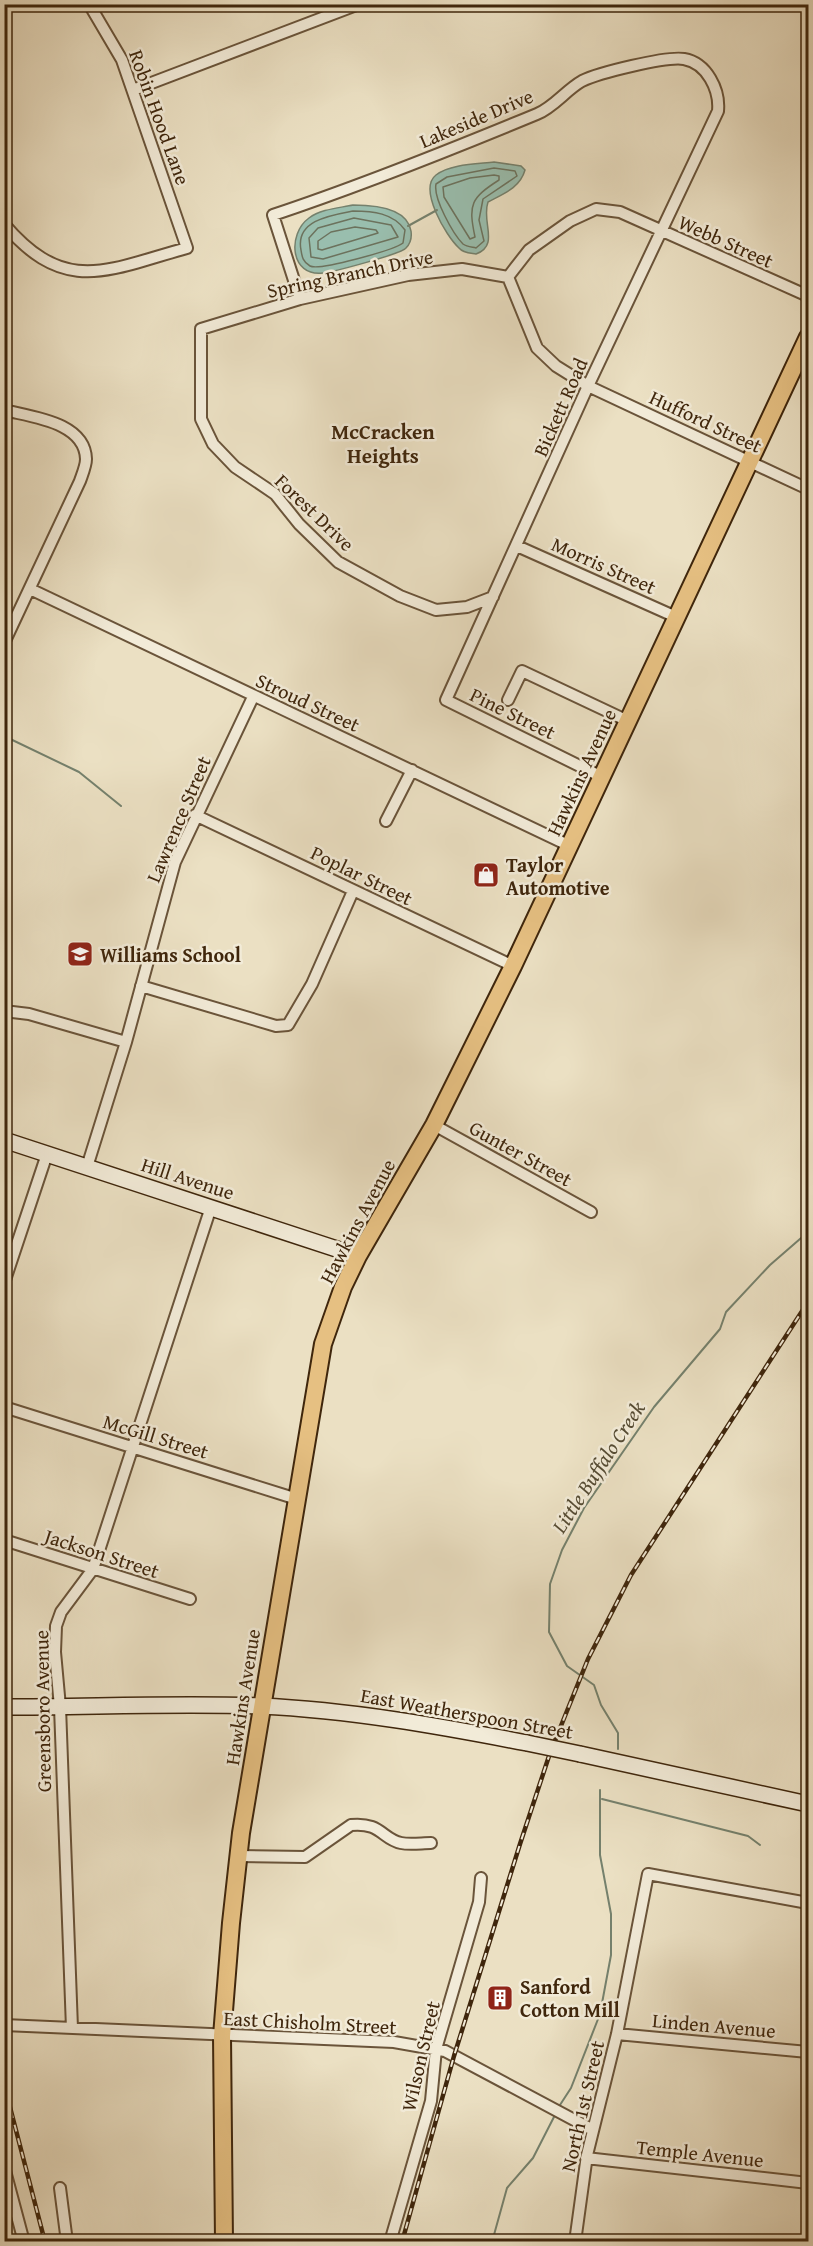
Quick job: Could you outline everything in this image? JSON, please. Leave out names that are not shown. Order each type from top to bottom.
[{"type":"main road","name":"Hawkins Avenue","points":[[224,2241],[222,2036],[238,1856],[323,1344],[343,1287],[358,1256],[434,1125],[513,966],[808,337]]},
{"type":"street","name":"Robin Hood Lane","points":[[4,224],[40,259],[76,272],[95,273],[187,248],[122,60],[89,4]]},
{"type":"street","points":[[133,90],[359,4]]},
{"type":"street","name":"Lakeside Drive","points":[[300,299],[273,215],[375,180],[541,112],[582,81],[638,64],[682,58],[697,63],[708,76],[717,91],[718,111],[662,232]]},
{"type":"street","name":"Webb Street","points":[[508,278],[529,250],[570,221],[596,209],[620,212],[808,296]]},
{"type":"street","name":"Bickett Road","points":[[493,597],[588,386],[662,232]]},
{"type":"street","name":"Spring Branch Drive","points":[[201,329],[300,299],[408,275],[462,269],[508,278]]},
{"type":"street","name":"Hufford Street","points":[[508,278],[537,348],[556,366],[588,386],[808,489]]},
{"type":"street","name":"Forest Drive","points":[[201,329],[201,419],[213,444],[236,467],[275,494],[299,524],[338,562],[400,596],[436,610],[467,608],[493,597]]},
{"type":"street","points":[[4,410],[68,428],[81,441],[86,459],[80,481],[4,643]]},
{"type":"street","name":"Morris Street","points":[[517,546],[676,617]]},
{"type":"street","name":"Stroud Street","points":[[30,589],[570,846]]},
{"type":"street","name":"Pine Street","points":[[493,597],[446,700],[602,777]]},
{"type":"street","points":[[508,700],[522,671],[628,721]]},
{"type":"street","name":"Lawrence Street","points":[[87,1167],[126,1042],[172,871],[195,815],[253,697]]},
{"type":"street","points":[[386,821],[412,770]]},
{"type":"street","name":"Poplar Street","points":[[195,815],[513,966]]},
{"type":"street","points":[[141,986],[276,1026],[286,1025],[294,1018],[312,984],[353,891]]},
{"type":"street","points":[[4,1011],[29,1014],[126,1042]]},
{"type":"street","name":"Gunter Street","points":[[434,1125],[591,1212]]},
{"type":"street","name":"Hill Avenue","points":[[4,1140],[358,1256]]},
{"type":"street","points":[[4,1283],[47,1154]]},
{"type":"street","name":"Greensboro Avenue","points":[[72,2028],[60,1707],[55,1652],[56,1626],[61,1612],[93,1569],[211,1207]]},
{"type":"street","name":"McGill Street","points":[[4,1407],[297,1499]]},
{"type":"street","name":"Jackson Street","points":[[4,1540],[189,1599]]},
{"type":"street","name":"East Weatherspoon Street","points":[[4,1707],[167,1704],[263,1706],[402,1720],[527,1743],[808,1804]]},
{"type":"street","points":[[238,1856],[305,1857],[351,1825],[360,1824],[376,1828],[399,1843],[431,1843]]},
{"type":"street","name":"North 1st Street","points":[[575,2241],[586,2158],[617,2034],[648,1874],[808,1903]]},
{"type":"street","name":"Wilson Street","points":[[390,2241],[431,2102],[436,2049],[479,1902],[482,1878]]},
{"type":"street","name":"East Chisholm Street","points":[[4,2025],[394,2042],[436,2049],[454,2056],[593,2130]]},
{"type":"street","name":"Linden Avenue","points":[[617,2034],[808,2052]]},
{"type":"street","name":"Temple Avenue","points":[[586,2158],[808,2183]]},
{"type":"street","points":[[4,2167],[24,2241]]},
{"type":"street","points":[[60,2188],[67,2241]]},
{"type":"water","points":[[494,162],[521,166],[525,170],[515,186],[488,202],[486,210],[487,245],[476,254],[465,252],[447,234],[441,223],[432,201],[431,182],[442,171],[464,165]]},
{"type":"water","points":[[353,205],[388,209],[403,217],[411,231],[408,246],[392,254],[329,272],[312,272],[304,268],[298,262],[295,253],[297,234],[302,225],[319,213]]},
{"type":"waterway","points":[[408,226],[437,210]]},
{"type":"waterway","points":[[4,736],[79,772],[121,806]]},
{"type":"waterway","name":"Little Buffalo Creek","points":[[618,1749],[618,1733],[601,1705],[594,1685],[567,1666],[549,1632],[550,1584],[562,1550],[584,1508],[654,1407],[720,1329],[726,1312],[770,1265],[808,1232]]},
{"type":"waterway","name":"Little Buffalo Creek","points":[[558,2108],[571,2088],[600,2014],[611,1955],[611,1914],[600,1855],[600,1790]]},
{"type":"waterway","points":[[602,1799],[748,1836],[760,1845]]},
{"type":"waterway","name":"Little Buffalo Creek","points":[[492,2242],[507,2188],[533,2158],[556,2113]]},
{"type":"railway","points":[[402,2242],[454,2056],[520,1844],[550,1753],[588,1659],[631,1575],[808,1302]]},
{"type":"railway","points":[[4,2084],[45,2242]]},
{"type":"place","name":"Taylor Automotive","points":[[486,875]]},
{"type":"place","name":"Williams School","points":[[80,954]]},
{"type":"place","name":"Sanford Cotton Mill","points":[[500,1998]]},
{"type":"district","name":"McCracken Heights","points":[[383,443]]}]
